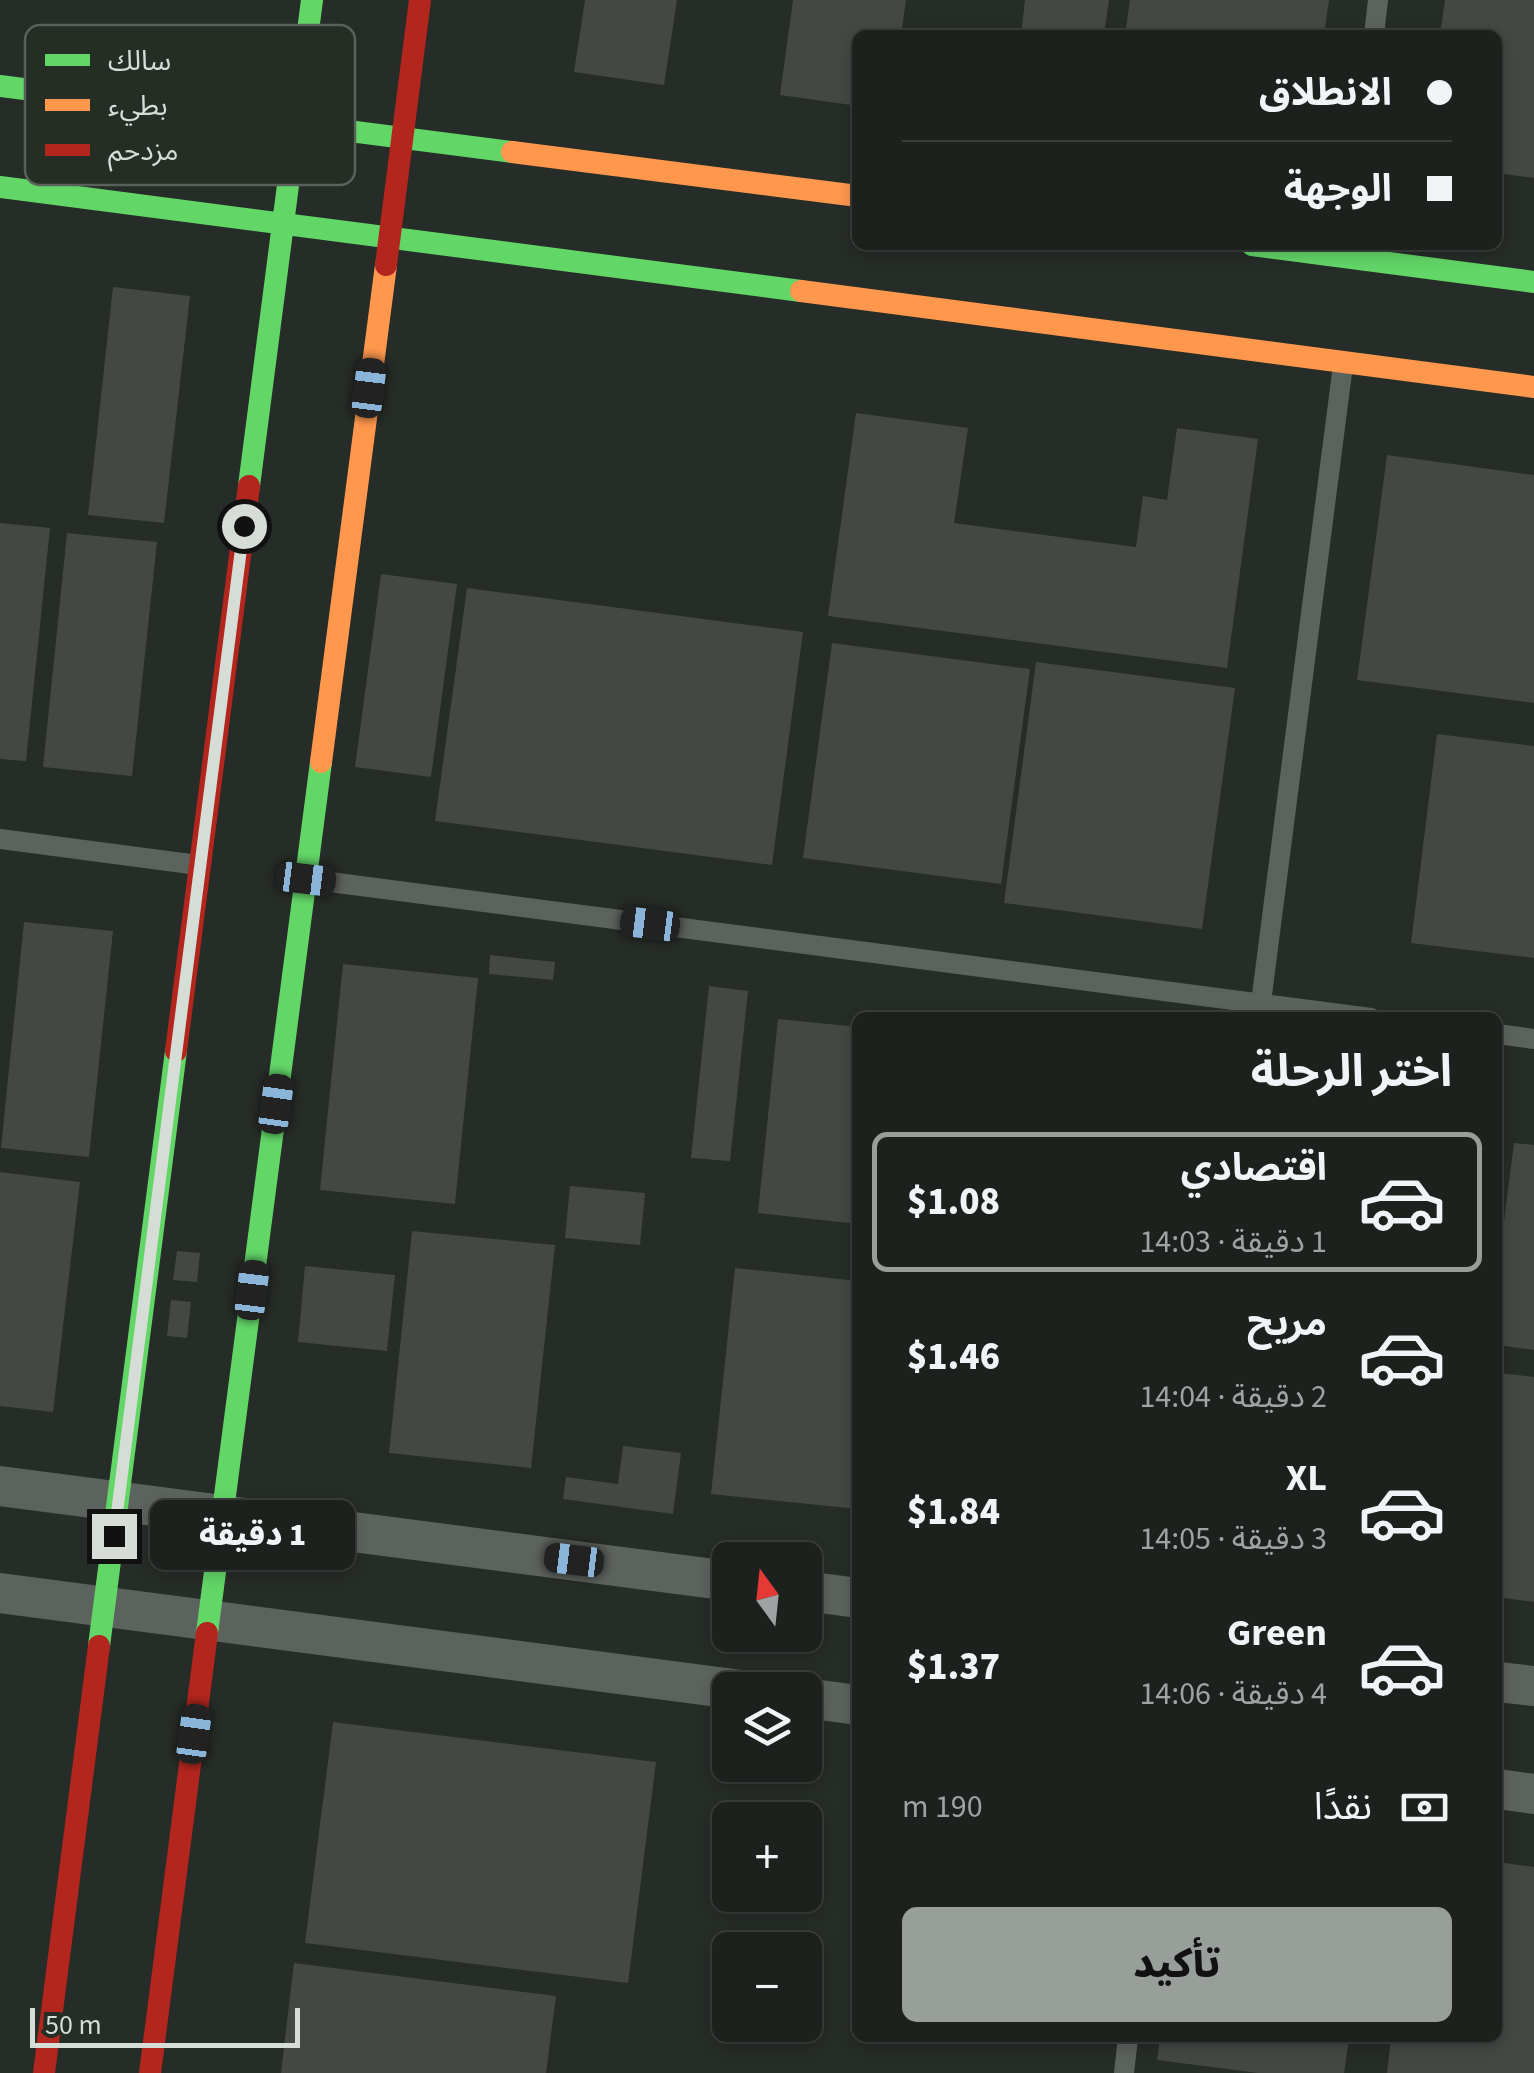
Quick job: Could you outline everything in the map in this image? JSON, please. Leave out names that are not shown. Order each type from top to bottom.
[{"type":"street","points":[[309,25],[312,0]]},
{"type":"street","points":[[150,2073],[420,0]]},
{"type":"street","points":[[0,86],[25,89]]},
{"type":"street","points":[[355,132],[852,195]]},
{"type":"street","points":[[44,2073],[288,185]]},
{"type":"street","points":[[0,187],[1534,388]]},
{"type":"street","points":[[1348,251],[1534,282]]},
{"type":"street","points":[[0,1486],[712,1579]]},
{"type":"street","points":[[0,1593],[712,1686]]},
{"type":"street","points":[[822,1593],[852,1597]]},
{"type":"street","points":[[1502,1682],[1534,1686]]},
{"type":"street","points":[[822,1700],[852,1704]]},
{"type":"street","points":[[1502,1790],[1534,1794]]},
{"type":"lane","points":[[1375,30],[1378,0]]},
{"type":"lane","points":[[1260,1010],[1344,362]]},
{"type":"lane","points":[[0,839],[200,865]]},
{"type":"lane","points":[[306,879],[1288,1012]]},
{"type":"lane","points":[[1502,1035],[1534,1039]]},
{"type":"lane","points":[[1124,2073],[1128,2042]]},
{"type":"building","points":[[585,0],[677,0],[664,85],[574,72]]},
{"type":"building","points":[[793,0],[906,0],[902,30],[852,30],[852,105],[780,95]]},
{"type":"building","points":[[1025,0],[1109,0],[1105,30],[1022,30]]},
{"type":"building","points":[[1130,0],[1329,0],[1325,30],[1126,30]]},
{"type":"building","points":[[1445,0],[1534,0],[1534,178],[1502,174],[1502,30],[1441,30]]},
{"type":"building","points":[[113,287],[190,296],[164,523],[88,515]]},
{"type":"building","points":[[856,413],[968,428],[954,523],[1136,547],[1143,496],[1167,500],[1177,428],[1258,439],[1227,668],[828,616]]},
{"type":"building","points":[[1387,455],[1534,475],[1534,703],[1357,680]]},
{"type":"building","points":[[0,523],[50,528],[26,761],[0,759]]},
{"type":"building","points":[[67,533],[157,542],[132,776],[43,767]]},
{"type":"building","points":[[381,574],[457,584],[431,777],[355,767]]},
{"type":"building","points":[[467,588],[803,632],[772,865],[435,821]]},
{"type":"building","points":[[832,643],[1030,669],[1001,884],[803,858]]},
{"type":"building","points":[[1036,662],[1235,688],[1202,929],[1004,903]]},
{"type":"building","points":[[1437,734],[1534,746],[1534,958],[1411,943]]},
{"type":"building","points":[[24,922],[113,931],[89,1157],[1,1148]]},
{"type":"building","points":[[490,955],[555,962],[553,980],[489,974]]},
{"type":"building","points":[[343,964],[478,978],[455,1204],[320,1190]]},
{"type":"building","points":[[709,986],[748,991],[730,1161],[691,1158]]},
{"type":"building","points":[[778,1019],[852,1026],[852,1223],[758,1213]]},
{"type":"building","points":[[1514,1143],[1534,1145],[1534,1350],[1502,1346],[1502,1238]]},
{"type":"building","points":[[0,1172],[80,1182],[53,1412],[0,1406]]},
{"type":"building","points":[[570,1186],[645,1193],[640,1245],[565,1238]]},
{"type":"building","points":[[412,1231],[555,1245],[531,1468],[389,1453]]},
{"type":"building","points":[[177,1251],[200,1253],[197,1282],[173,1280]]},
{"type":"building","points":[[305,1266],[395,1275],[387,1351],[298,1342]]},
{"type":"building","points":[[735,1268],[852,1280],[852,1508],[711,1494]]},
{"type":"building","points":[[171,1300],[191,1302],[187,1338],[167,1336]]},
{"type":"building","points":[[1502,1373],[1534,1377],[1534,1602],[1502,1598]]},
{"type":"building","points":[[623,1446],[681,1453],[673,1514],[563,1499],[566,1477],[618,1484]]},
{"type":"building","points":[[333,1722],[656,1762],[628,1983],[305,1943]]},
{"type":"building","points":[[1502,1863],[1534,1867],[1534,2073],[1387,2073],[1391,2042],[1502,2042]]},
{"type":"building","points":[[294,1963],[556,1996],[546,2073],[281,2073]]},
{"type":"building","points":[[1159,2042],[1348,2042],[1344,2073],[1258,2073],[1157,2060]]},
{"type":"traffic: fast","points":[[309,25],[312,0]]},
{"type":"traffic: fast","points":[[0,86],[25,89]]},
{"type":"traffic: fast","points":[[355,132],[512,152]]},
{"type":"traffic: fast","points":[[249,486],[288,185]]},
{"type":"traffic: fast","points":[[0,187],[801,291]]},
{"type":"traffic: fast","points":[[1290,250],[1534,282]]},
{"type":"traffic: fast","points":[[207,1633],[321,762]]},
{"type":"traffic: fast","points":[[99,1646],[176,1051]]},
{"type":"traffic: slow","points":[[512,152],[852,195]]},
{"type":"traffic: slow","points":[[321,762],[386,265]]},
{"type":"traffic: slow","points":[[801,291],[1534,387]]},
{"type":"traffic: jam","points":[[386,265],[420,0]]},
{"type":"traffic: jam","points":[[176,1051],[249,486]]},
{"type":"traffic: jam","points":[[150,2073],[207,1633]]},
{"type":"traffic: jam","points":[[44,2073],[99,1646]]},
{"type":"route","points":[[114,1536],[244,526]]}]
